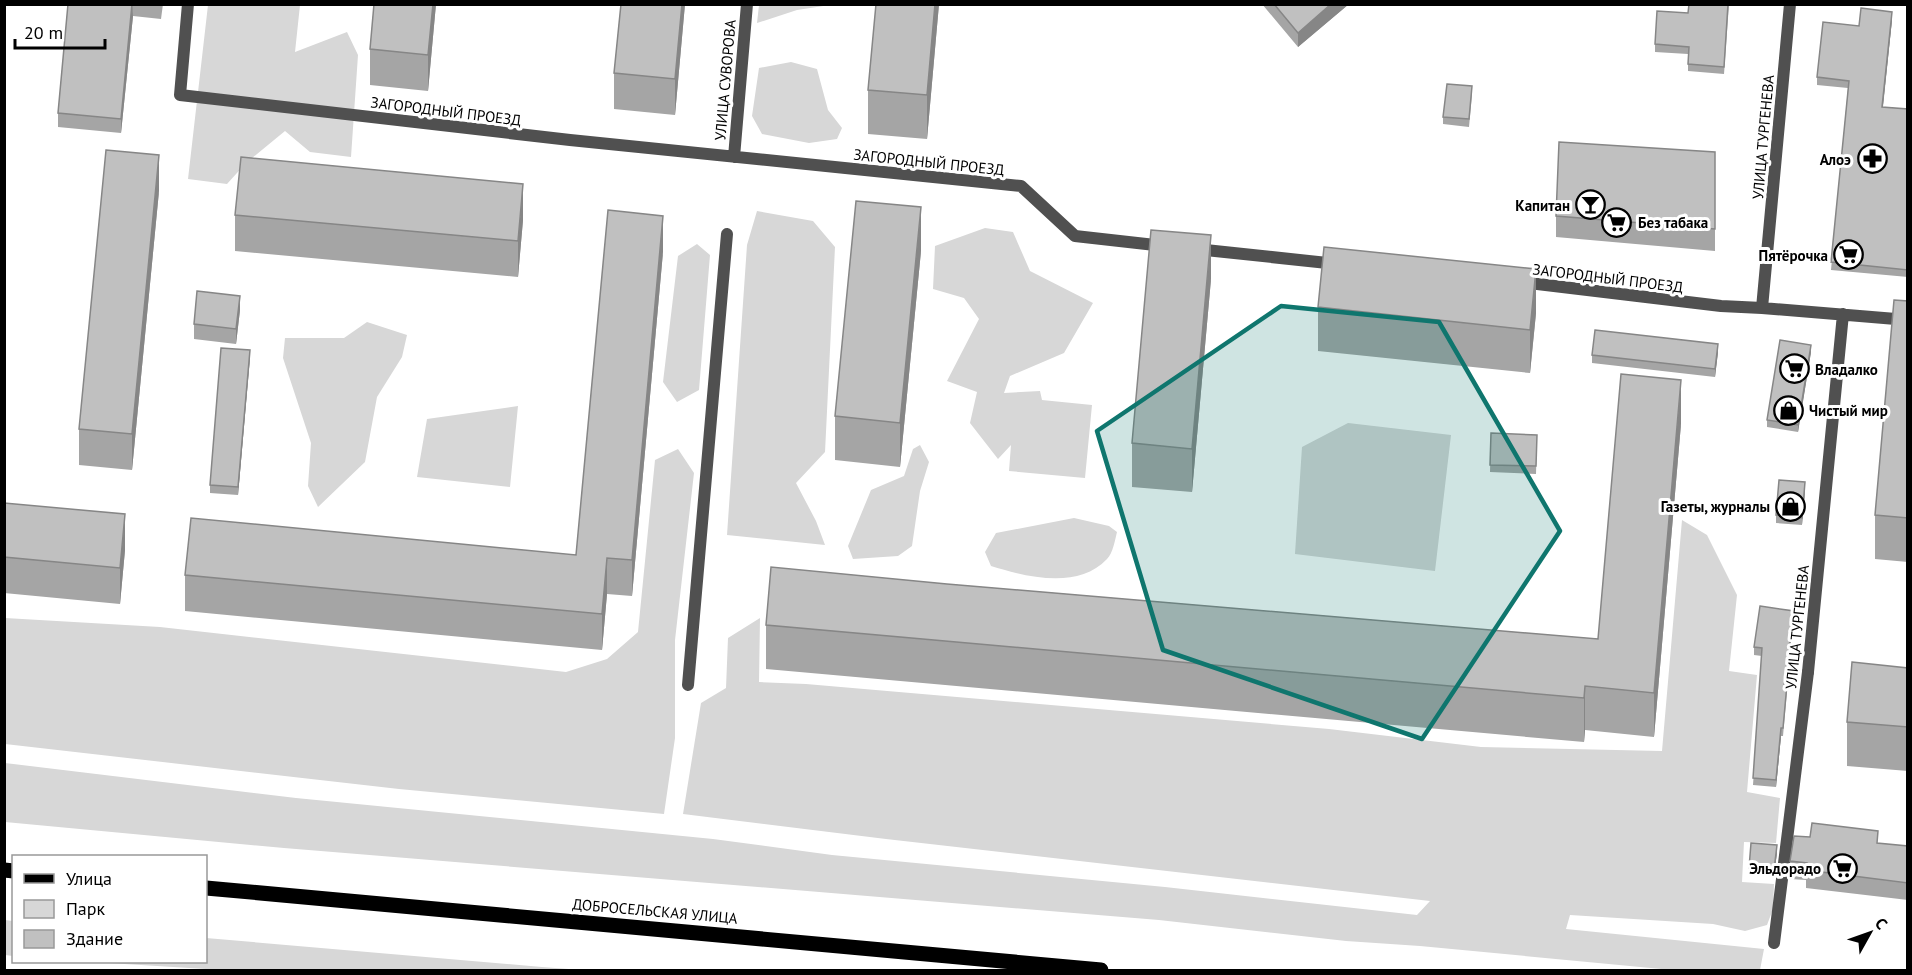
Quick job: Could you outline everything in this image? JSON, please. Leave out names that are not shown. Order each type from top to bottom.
[{"type":"main road","name":"ДОБРОСЕЛЬСКАЯ УЛИЦА","points":[[207,888],[1101,970]]},
{"type":"street","name":"ЗАГОРОДНЫЙ ПРОЕЗД","points":[[188,4],[180,95],[734,158],[1021,186],[1075,236],[1353,266]]},
{"type":"street","name":"УЛИЦА СУВОРОВА","points":[[734,158],[747,4]]},
{"type":"street","name":"УЛИЦА ТУРГЕНЕВА","points":[[1762,308],[1790,4]]},
{"type":"street","points":[[688,685],[727,234]]},
{"type":"street","name":"ЗАГОРОДНЫЙ ПРОЕЗД","points":[[1504,281],[1721,306],[1908,320]]},
{"type":"street","name":"УЛИЦА ТУРГЕНЕВА","points":[[1774,943],[1808,672],[1843,314]]},
{"type":"highlighted area","points":[[1281,306],[1439,322],[1560,531],[1422,739],[1163,650],[1097,431]]},
{"type":"green space","points":[[759,4],[830,5],[797,10],[757,23]]},
{"type":"green space","points":[[208,5],[300,5],[295,52],[347,32],[358,55],[351,157],[310,152],[285,131],[246,163],[227,184],[188,179]]},
{"type":"green space","points":[[791,62],[817,69],[828,110],[842,128],[837,139],[809,143],[762,134],[752,116],[759,68]]},
{"type":"green space","points":[[757,211],[813,221],[835,247],[825,452],[796,483],[816,521],[825,545],[727,535],[747,245]]},
{"type":"green space","points":[[985,228],[1013,232],[1030,271],[1093,303],[1064,353],[1010,376],[1004,393],[1040,391],[1042,400],[1092,405],[1085,478],[1009,471],[1011,445],[998,459],[970,423],[977,392],[947,381],[979,319],[964,298],[933,289],[935,246]]},
{"type":"green space","points":[[697,244],[710,255],[699,390],[677,402],[663,382],[678,256]]},
{"type":"green space","points":[[367,322],[407,335],[402,357],[377,397],[365,462],[318,507],[308,486],[311,443],[283,358],[285,338],[344,338]]},
{"type":"green space","points":[[518,406],[510,487],[417,477],[427,419]]},
{"type":"green space","points":[[1348,423],[1451,435],[1435,571],[1295,554],[1302,447]]},
{"type":"green space","points":[[920,445],[929,462],[920,491],[912,546],[898,556],[853,559],[848,546],[871,490],[904,476],[913,449]]},
{"type":"green space","points":[[678,449],[694,473],[675,640],[675,738],[664,814],[399,789],[5,744],[5,618],[160,627],[566,672],[607,659],[638,632],[655,460]]},
{"type":"green space","points":[[1074,518],[1109,526],[1117,532],[1109,556],[1095,569],[1082,575],[1052,578],[1020,574],[991,566],[985,552],[996,533]]},
{"type":"green space","points":[[1682,520],[1707,535],[1737,595],[1729,671],[1757,675],[1747,792],[1780,798],[1776,843],[1744,842],[1742,882],[1774,884],[1773,909],[1767,925],[1745,931],[1713,924],[1570,915],[1566,929],[1764,949],[1760,970],[1672,970],[1346,941],[1159,920],[284,848],[5,822],[5,763],[296,798],[713,839],[832,855],[1165,887],[1417,915],[1430,901],[683,814],[701,703],[726,688],[728,638],[760,618],[759,682],[806,684],[1329,729],[1481,747],[1662,751]]},
{"type":"green space","points":[[5,920],[12,921],[12,956],[5,955]]},
{"type":"green space","points":[[207,938],[582,970],[222,970],[108,963],[207,963]]},
{"type":"building","points":[[68,4],[132,4],[121,119],[58,113]]},
{"type":"building","points":[[374,4],[433,4],[428,55],[370,49]]},
{"type":"building","points":[[621,4],[682,4],[675,79],[614,73]]},
{"type":"building","points":[[876,4],[935,4],[927,95],[868,90]]},
{"type":"building","points":[[1274,4],[1331,4],[1298,33]]},
{"type":"building","points":[[1689,4],[1728,4],[1724,67],[1688,64],[1689,47],[1655,44],[1657,11],[1688,13]]},
{"type":"building","points":[[1861,8],[1892,12],[1882,107],[1908,109],[1908,270],[1831,262],[1849,81],[1817,77],[1823,22],[1859,26]]},
{"type":"building","points":[[1447,84],[1472,86],[1469,119],[1443,117]]},
{"type":"building","points":[[1559,142],[1715,152],[1715,229],[1556,216]]},
{"type":"building","points":[[106,150],[159,155],[132,434],[79,429]]},
{"type":"building","points":[[241,157],[523,184],[518,241],[235,215]]},
{"type":"building","points":[[856,201],[921,207],[900,423],[835,416]]},
{"type":"building","points":[[608,210],[663,216],[632,560],[607,558],[602,614],[185,575],[191,518],[576,555]]},
{"type":"building","points":[[1151,230],[1211,235],[1192,449],[1132,443]]},
{"type":"building","points":[[1324,247],[1536,269],[1530,330],[1318,307]]},
{"type":"building","points":[[197,291],[240,296],[236,329],[194,324]]},
{"type":"building","points":[[1894,300],[1908,301],[1908,518],[1875,515]]},
{"type":"building","points":[[1595,330],[1718,344],[1715,369],[1592,355]]},
{"type":"building","points":[[1780,340],[1811,345],[1798,425],[1767,420]]},
{"type":"building","points":[[221,348],[250,350],[238,487],[210,485]]},
{"type":"building","points":[[1621,374],[1681,380],[1654,693],[1585,686],[1584,698],[766,625],[771,567],[1598,639]]},
{"type":"building","points":[[1491,433],[1537,435],[1536,466],[1490,465]]},
{"type":"building","name":"Газеты, журналы","points":[[1779,480],[1805,482],[1802,518],[1776,515]]},
{"type":"building","points":[[4,503],[125,514],[120,568],[4,557]]},
{"type":"building","points":[[1760,606],[1794,611],[1784,684],[1787,684],[1776,780],[1753,778],[1762,648],[1754,647]]},
{"type":"building","points":[[1852,662],[1908,668],[1908,727],[1847,722]]},
{"type":"building","points":[[1812,823],[1878,831],[1877,843],[1908,846],[1908,883],[1806,870],[1807,863],[1790,861],[1794,836],[1810,837]]},
{"type":"building","points":[[1751,843],[1777,845],[1774,870],[1749,868]]},
{"type":"place","name":"Алоэ","points":[[1872,159]]},
{"type":"place","name":"Капитан","points":[[1591,205]]},
{"type":"place","name":"Без табака","points":[[1617,222]]},
{"type":"place","name":"Пятёрочка","points":[[1849,255]]},
{"type":"place","name":"Владалко","points":[[1794,369]]},
{"type":"place","name":"Чистый мир","points":[[1788,410]]},
{"type":"place","name":"Газеты, журналы","points":[[1791,506]]},
{"type":"place","name":"Эльдорадо","points":[[1842,868]]}]
